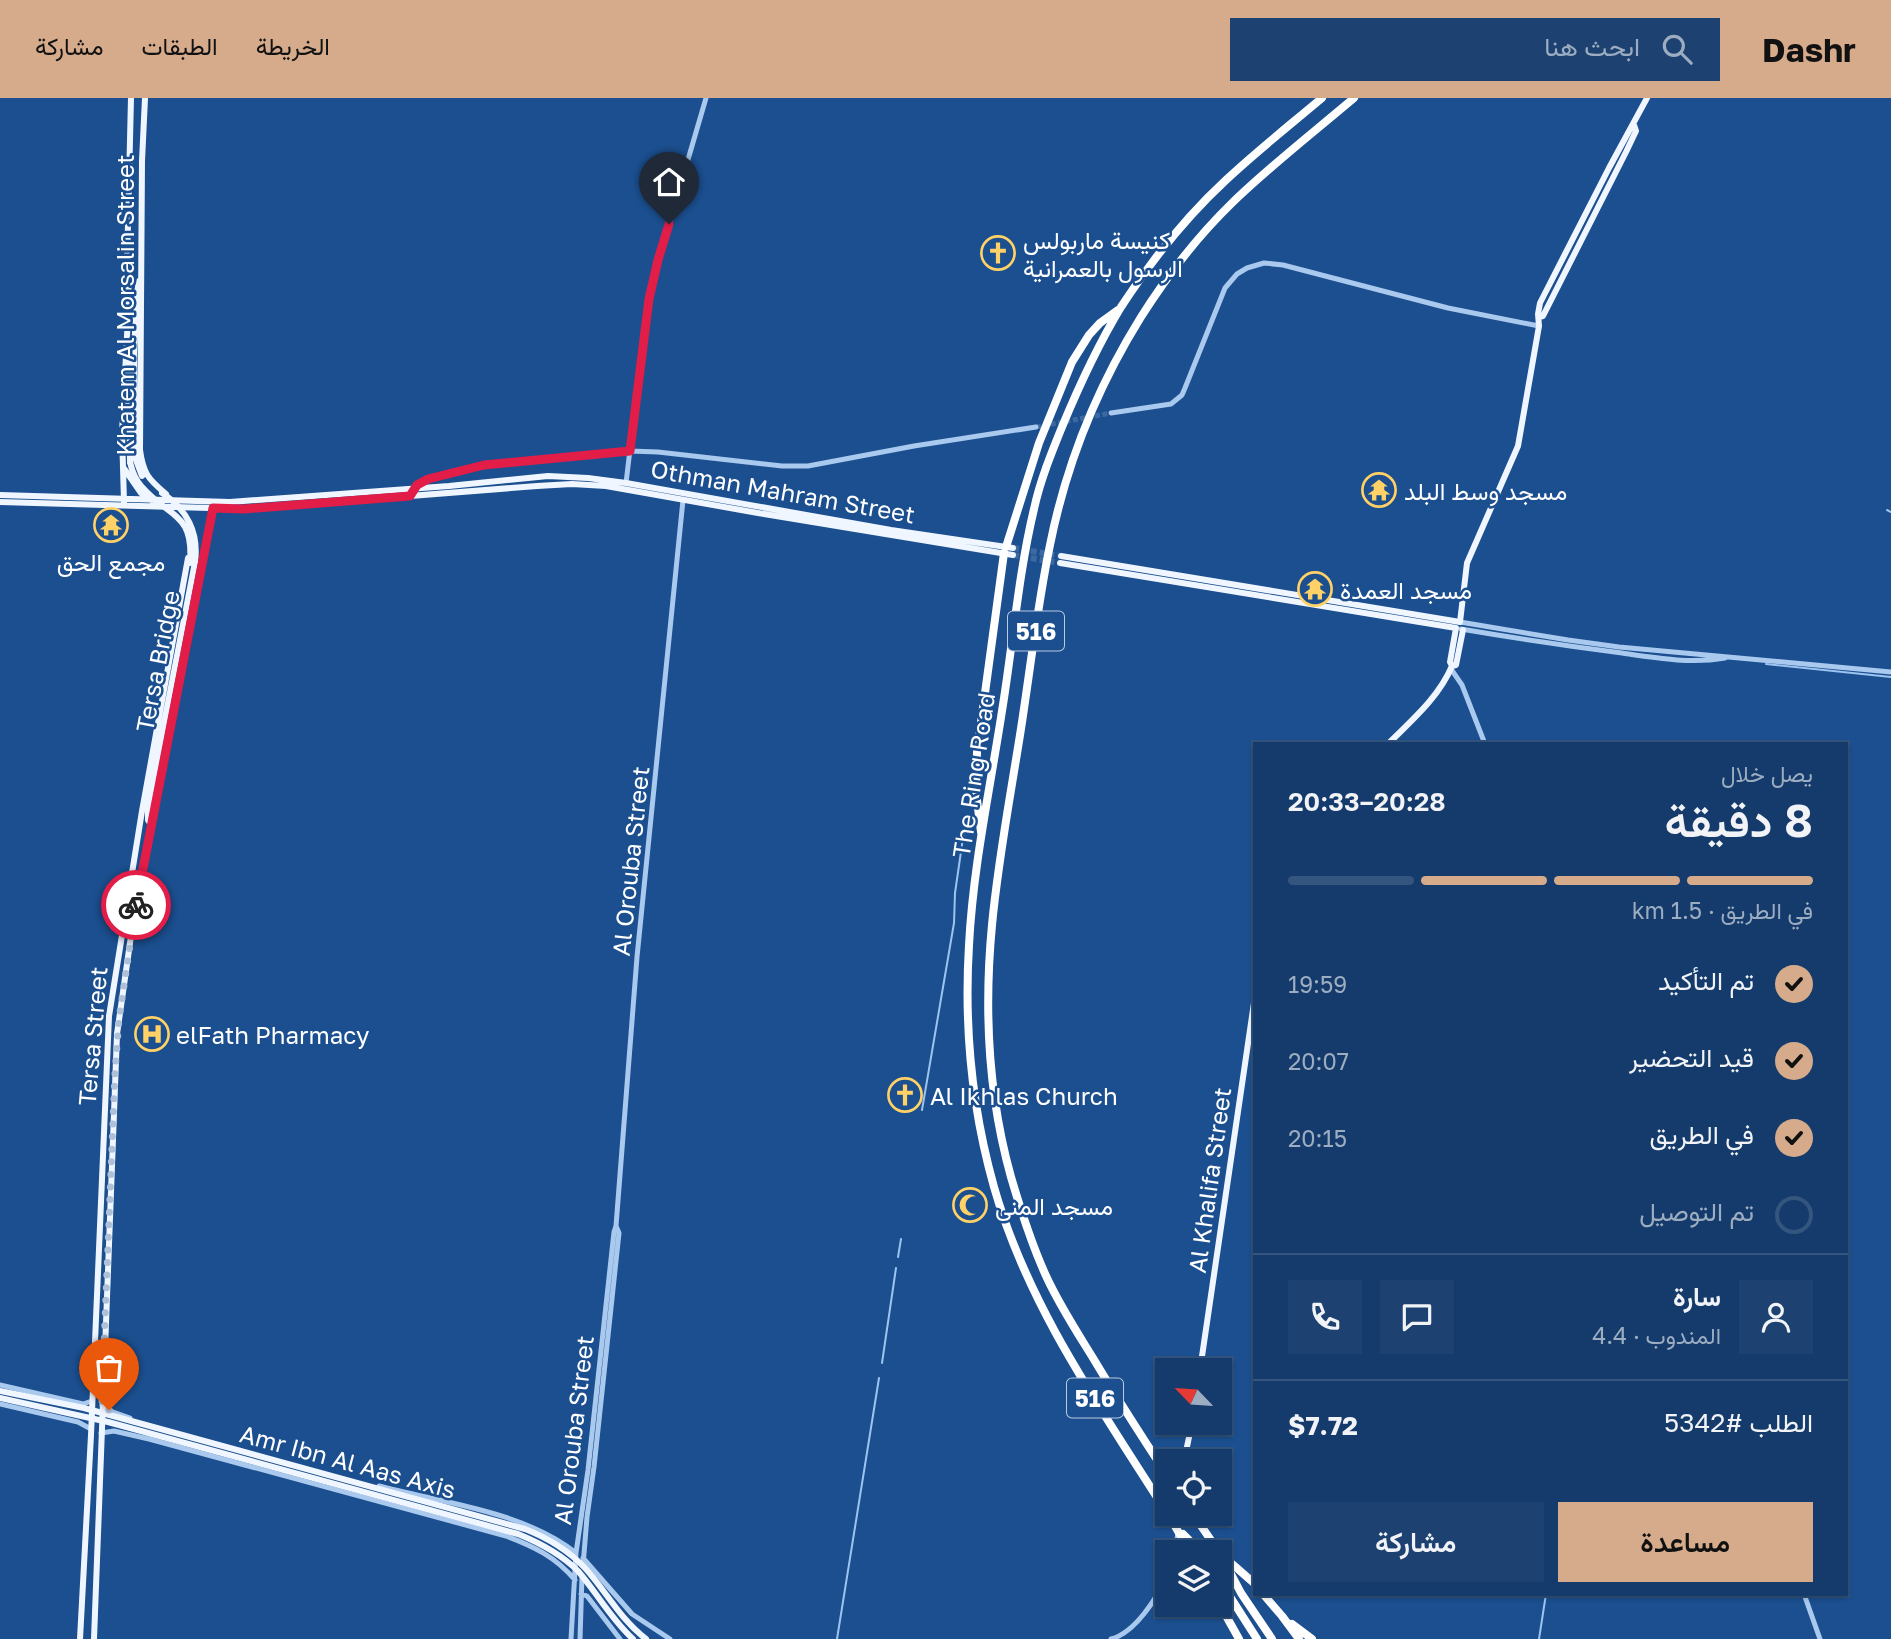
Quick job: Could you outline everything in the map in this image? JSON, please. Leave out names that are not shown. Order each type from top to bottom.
[{"type":"highway","name":"The Ring Road","points":[[1155,1494],[1057,1336],[1020,1259],[992,1178],[980,1126],[972,1069],[967,988],[969,942],[1022,566],[1034,508],[1050,455],[1088,368],[1121,309],[1159,253],[1203,202],[1228,178],[1322,98]]},
{"type":"highway","name":"The Ring Road","points":[[1155,1457],[1072,1324],[1048,1279],[1016,1194],[1001,1132],[991,1069],[988,984],[997,883],[1050,546],[1079,445],[1106,382],[1139,320],[1197,240],[1236,199],[1354,98]]},
{"type":"highway","points":[[982,838],[976,792],[977,752],[1009,551],[1038,443],[1072,362],[1100,323],[1121,309]]},
{"type":"highway","name":"The Ring Road","points":[[1175,1526],[1183,1540]]},
{"type":"highway","name":"The Ring Road","points":[[1178,1530],[1190,1540]]},
{"type":"highway","points":[[1232,1564],[1253,1582]]},
{"type":"highway","points":[[1232,1576],[1272,1639]]},
{"type":"highway","points":[[1266,1596],[1299,1639]]},
{"type":"highway","points":[[1232,1600],[1257,1639]]},
{"type":"highway","points":[[1282,1616],[1312,1639]]},
{"type":"highway","points":[[1227,1617],[1239,1639]]},
{"type":"main road","name":"Khatem Al Morsalin Street","points":[[124,502],[122,433],[129,297],[127,266],[131,98]]},
{"type":"main road","name":"Khatem Al Morsalin Street","points":[[145,98],[142,161],[140,450],[147,477],[173,500]]},
{"type":"main road","points":[[1390,742],[1432,699],[1452,668],[1450,663],[1460,627],[1467,564],[1518,446],[1537,322],[1543,316],[1626,152],[1636,131],[1634,125],[1647,98]]},
{"type":"main road","name":"Tersa Bridge","points":[[133,461],[136,293],[142,275]]},
{"type":"main road","name":"Tersa Bridge","points":[[129,297],[133,461],[137,481],[184,525],[190,538],[193,563],[148,807],[148,820],[152,826]]},
{"type":"main road","name":"Tersa Street","points":[[80,1639],[110,1007],[189,547],[182,527],[134,485],[123,467]]},
{"type":"main road","name":"Othman Mahram Street","points":[[0,502],[230,502],[548,476],[626,483],[1009,551]]},
{"type":"main road","name":"Othman Mahram Street","points":[[0,495],[244,509],[572,484],[606,486],[1009,551]]},
{"type":"main road","name":"Tersa Street","points":[[94,1639],[115,1072],[121,1006],[134,915],[213,508]]},
{"type":"main road","points":[[1061,560],[1431,620],[1460,627]]},
{"type":"main road","name":"Tersa Bridge","points":[[162,694],[171,668],[193,563]]},
{"type":"main road","points":[[116,970],[122,974],[127,970]]},
{"type":"main road","points":[[110,1007],[114,1002],[121,1006]]},
{"type":"main road","name":"Al Khalifa Street","points":[[1202,1358],[1253,1010]]},
{"type":"main road","name":"Amr Ibn Al Aas Axis","points":[[0,1391],[84,1408],[526,1529],[551,1541],[574,1557],[624,1619],[646,1639]]},
{"type":"main road","name":"Amr Ibn Al Aas Axis","points":[[0,1398],[115,1424],[496,1527],[527,1538],[548,1548],[573,1567],[609,1614],[633,1639]]},
{"type":"street","points":[[626,483],[646,316],[654,276],[706,98]]},
{"type":"street","points":[[1111,413],[1171,404],[1177,400],[1185,388],[1225,288],[1237,274],[1264,263],[1283,265],[1448,308],[1537,322]]},
{"type":"street","points":[[410,496],[414,488],[428,479],[484,465],[630,451],[782,466],[808,466],[1036,426]]},
{"type":"street","name":"Al Orouba Street","points":[[571,1639],[574,1551],[588,1470],[616,1226],[638,957],[683,500]]},
{"type":"street","points":[[1460,627],[1625,650],[1891,672]]},
{"type":"street","points":[[1452,668],[1462,685],[1484,742]]},
{"type":"street","name":"Al Orouba Street","points":[[580,1639],[584,1595],[583,1558],[619,1233],[616,1226]]},
{"type":"street","points":[[0,1385],[81,1403],[92,1401]]},
{"type":"street","points":[[78,1422],[83,1412],[81,1403]]},
{"type":"street","points":[[0,1404],[78,1422],[91,1429]]},
{"type":"street","points":[[102,1405],[117,1413],[267,1457],[525,1524],[574,1551],[565,1568]]},
{"type":"street","points":[[114,1431],[111,1420],[117,1413]]},
{"type":"street","points":[[101,1433],[114,1431],[454,1521],[525,1543],[565,1568],[575,1580]]},
{"type":"street","points":[[391,1504],[394,1490]]},
{"type":"street","points":[[1177,1540],[1178,1530]]},
{"type":"street","points":[[583,1558],[632,1615],[670,1639]]},
{"type":"street","points":[[602,1578],[594,1577],[588,1581],[584,1595],[621,1639]]},
{"type":"street","points":[[1805,1596],[1820,1639]]},
{"type":"street","points":[[1112,1639],[1123,1634],[1155,1599]]},
{"type":"waterway","points":[[1887,510],[1891,512]]},
{"type":"waterway","points":[[1766,664],[1891,677]]},
{"type":"waterway","points":[[922,1110],[954,923],[955,893],[966,817]]},
{"type":"waterway","points":[[898,1257],[901,1239]]},
{"type":"waterway","points":[[882,1363],[896,1268]]},
{"type":"waterway","points":[[837,1639],[879,1378]]},
{"type":"waterway","points":[[1539,1639],[1546,1596]]},
{"type":"tunnel","points":[[1036,427],[1111,413]]},
{"type":"tunnel","points":[[1013,548],[1061,556]]},
{"type":"tunnel","points":[[1013,555],[1060,563]]},
{"type":"way so far","points":[[109,1410],[102,1405],[102,1395],[117,1034],[136,905]]},
{"type":"place","name":"كنيسة ماربولس الرسول بالعمرانية","points":[[998,253]]},
{"type":"place","name":"مسجد وسط البلد","points":[[1379,490]]},
{"type":"place","name":"مجمع الحق","points":[[111,525]]},
{"type":"place","name":"مسجد العمدة","points":[[1315,589]]},
{"type":"place","name":"elFath Pharmacy","points":[[152,1034]]},
{"type":"place","name":"Al Ikhlas Church","points":[[905,1095]]},
{"type":"place","name":"مسجد المنى","points":[[970,1205]]},
{"type":"route","points":[[136,905],[213,508],[244,509],[410,496],[414,488],[423,481],[484,465],[630,451],[646,316],[669,224]]}]
